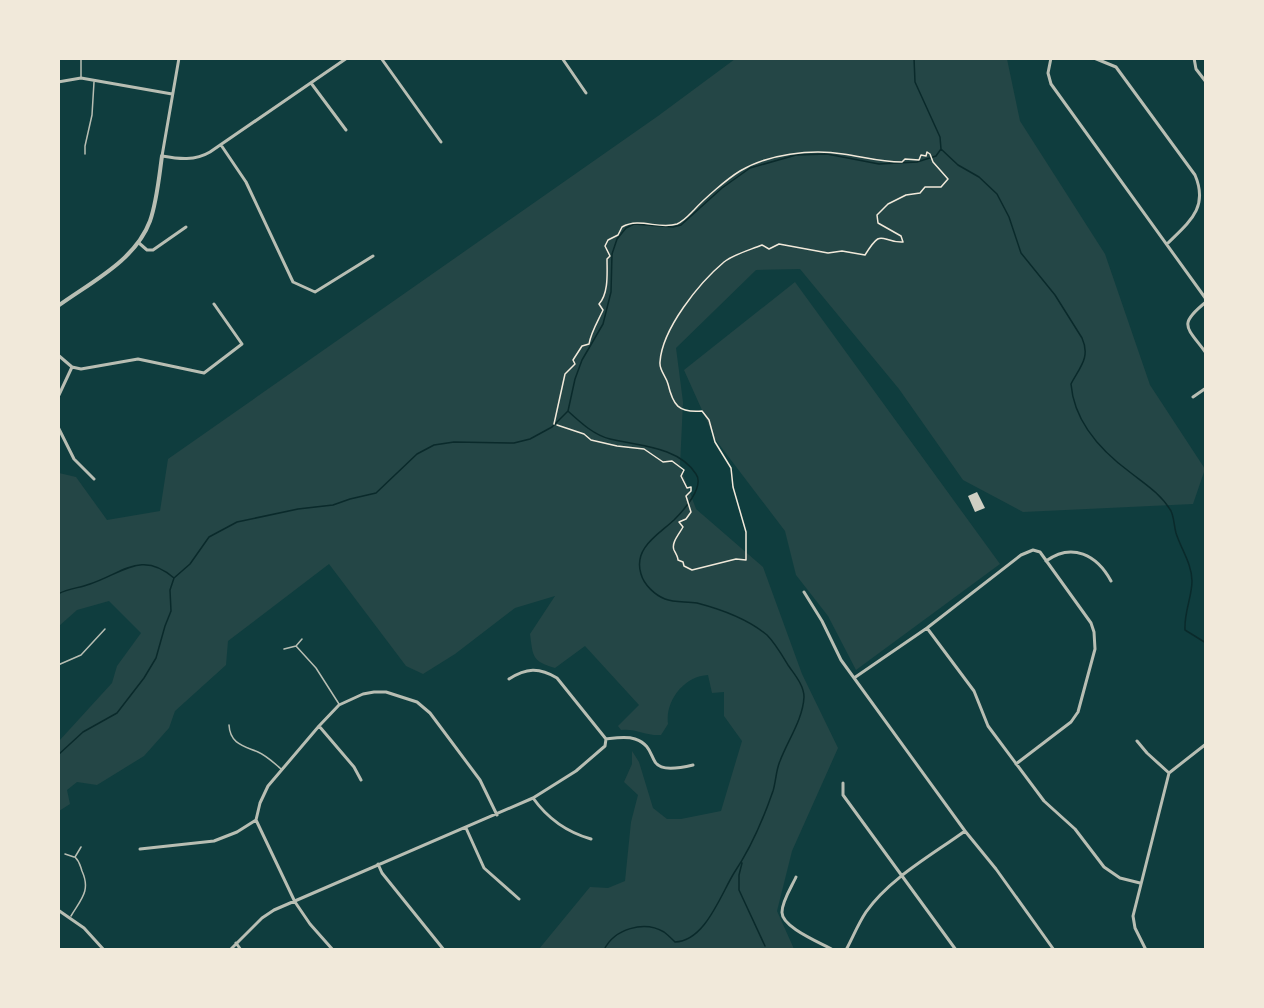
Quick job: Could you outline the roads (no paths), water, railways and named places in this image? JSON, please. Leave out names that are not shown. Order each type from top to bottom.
[{"type":"street","points":[[58,306],[123,259],[139,243],[152,215],[179,58]]},
{"type":"street","points":[[162,156],[196,158],[210,152],[347,58]]},
{"type":"street","points":[[381,58],[441,142]]},
{"type":"street","points":[[562,58],[586,93]]},
{"type":"street","points":[[1051,58],[1048,73],[1051,84],[1206,300],[1187,320],[1188,329],[1206,353]]},
{"type":"street","points":[[1094,58],[1116,67],[1195,175],[1200,188],[1200,207],[1187,225],[1167,244]]},
{"type":"street","points":[[1194,58],[1196,69],[1206,82]]},
{"type":"street","points":[[58,82],[81,78],[172,94]]},
{"type":"street","points":[[311,83],[346,130]]},
{"type":"street","points":[[221,145],[246,182],[293,282],[315,292],[373,256]]},
{"type":"street","points":[[139,243],[147,250],[153,250],[186,227]]},
{"type":"street","points":[[58,355],[72,367],[87,369],[138,359],[204,373],[242,344],[214,304]]},
{"type":"street","points":[[58,397],[72,367]]},
{"type":"street","points":[[1193,397],[1206,388]]},
{"type":"street","points":[[58,427],[74,459],[94,479]]},
{"type":"street","points":[[854,678],[927,628],[1027,551],[1040,552],[1091,623],[1095,649],[1081,706],[1075,718],[1016,764]]},
{"type":"street","points":[[1046,561],[1062,554],[1084,554],[1097,561],[1111,581]]},
{"type":"street","points":[[804,592],[822,621],[841,660],[1054,950]]},
{"type":"street","points":[[927,628],[974,691],[988,726],[1044,801],[1075,829],[1104,867],[1120,878],[1140,883]]},
{"type":"street","points":[[509,679],[532,669],[557,678],[606,739]]},
{"type":"street","points":[[333,950],[310,924],[296,902],[256,820],[262,796],[339,705],[363,694],[374,692],[386,692],[417,702],[430,713],[480,780],[497,815]]},
{"type":"street","points":[[319,726],[354,767],[361,780]]},
{"type":"street","points":[[606,739],[637,740],[645,745],[653,761],[667,769],[693,765]]},
{"type":"street","points":[[230,950],[262,918],[274,910],[533,798],[576,771],[601,750],[606,739]]},
{"type":"street","points":[[1137,741],[1169,773]]},
{"type":"street","points":[[1146,950],[1135,928],[1133,916],[1169,773],[1206,744]]},
{"type":"street","points":[[843,783],[843,795],[956,950]]},
{"type":"street","points":[[533,798],[543,812],[561,826],[570,832],[591,839]]},
{"type":"street","points":[[140,849],[214,841],[237,832],[256,820]]},
{"type":"street","points":[[466,828],[484,868],[519,899]]},
{"type":"street","points":[[846,950],[868,910],[904,876],[965,831]]},
{"type":"street","points":[[378,864],[382,873],[444,950]]},
{"type":"street","points":[[796,877],[783,905],[781,912],[783,918],[796,930],[833,950]]},
{"type":"street","points":[[58,910],[70,917],[104,950]]},
{"type":"street","points":[[236,943],[241,950]]},
{"type":"lane","points":[[81,58],[81,78]]},
{"type":"lane","points":[[85,154],[92,115],[94,81]]},
{"type":"lane","points":[[58,665],[81,656],[105,629]]},
{"type":"lane","points":[[284,649],[296,646],[302,639]]},
{"type":"lane","points":[[296,646],[316,668],[339,705]]},
{"type":"lane","points":[[229,725],[230,733],[242,747],[258,752],[282,770]]},
{"type":"lane","points":[[75,858],[81,847]]},
{"type":"lane","points":[[65,854],[79,860],[87,885],[86,891],[70,917]]},
{"type":"waterway","points":[[58,594],[90,584],[132,566],[152,566],[174,578],[190,564],[209,537],[237,522],[298,509],[333,505],[376,493],[417,454],[434,445],[454,442],[514,443],[530,439],[552,427],[568,411],[582,360],[603,324],[611,292],[612,254],[617,239],[626,228],[634,224],[673,227],[681,225],[722,188],[750,168],[796,155],[827,154],[879,164],[917,162],[936,156],[941,149],[940,137],[915,82],[914,58]]},
{"type":"waterway","points":[[941,149],[958,165],[979,177],[997,194],[1009,217],[1021,253],[1055,295],[1082,338],[1085,357],[1071,384],[1077,411],[1083,423],[1109,455],[1158,494],[1171,511],[1176,533],[1192,575],[1185,630],[1206,643]]},
{"type":"waterway","points":[[569,412],[599,435],[668,452],[688,465],[696,474],[698,485],[692,498],[678,516],[644,549],[639,565],[642,578],[650,589],[665,599],[715,608],[760,630],[778,649],[801,684],[804,693],[801,713],[783,753],[773,791],[761,823],[746,854],[703,926],[686,940],[675,942],[656,928],[630,929],[615,937],[604,950]]},
{"type":"waterway","points":[[58,755],[83,732],[117,713],[144,678],[156,658],[171,611],[170,590],[174,578]]},
{"type":"waterway","points":[[742,863],[739,890],[765,946]]}]
